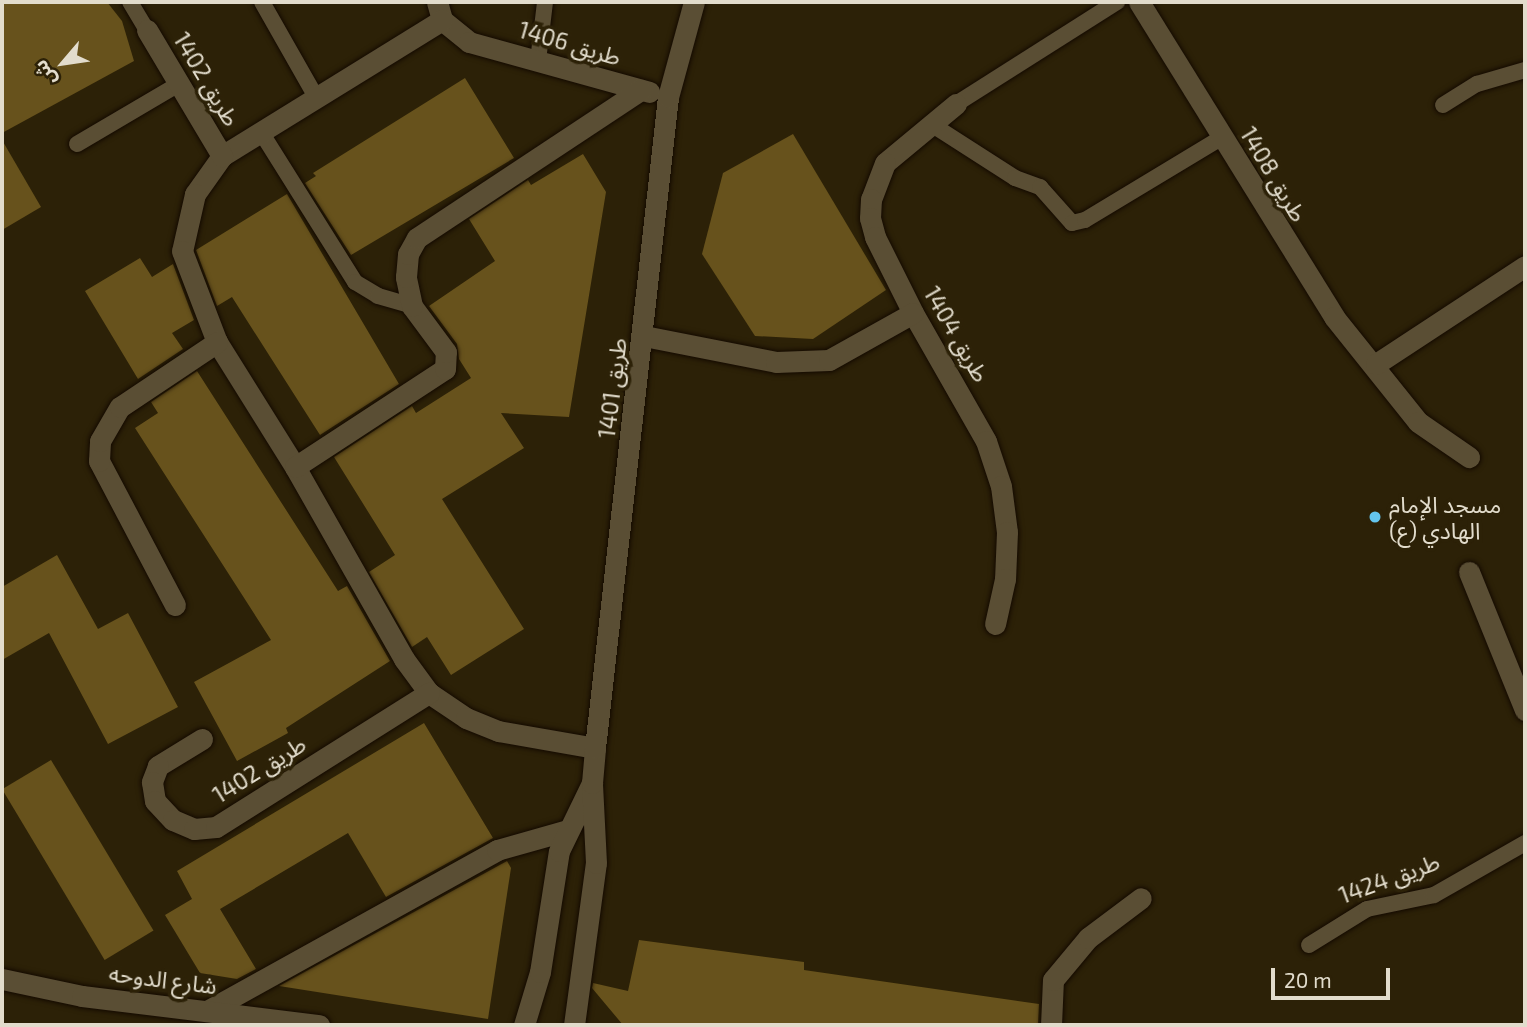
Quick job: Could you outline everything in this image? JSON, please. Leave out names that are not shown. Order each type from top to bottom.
[{"type":"street","name":"طريق 1401","points":[[574,1025],[596,863],[592,783],[595,748],[644,336],[668,97],[695,2]]},
{"type":"street","name":"طريق 1408","points":[[1139,2],[1334,317],[1376,365],[1418,422],[1469,457]]},
{"type":"street","points":[[439,11],[316,97],[222,156],[195,194],[182,251],[217,342],[295,467],[404,659],[429,693],[466,718],[498,731],[595,748]]},
{"type":"street","name":"طريق 1406","points":[[439,11],[469,42],[668,97]]},
{"type":"street","name":"طريق 1402","points":[[146,30],[222,156]]},
{"type":"street","points":[[295,467],[445,369],[446,352],[412,306],[407,266],[417,237],[641,90]]},
{"type":"street","name":"طريق 1404","points":[[956,104],[885,163],[871,199],[875,237],[912,313],[986,441],[1001,486],[1007,532],[1004,579],[995,624]]},
{"type":"street","points":[[1376,365],[1525,266]]},
{"type":"street","points":[[644,336],[776,362],[829,360],[912,313]]},
{"type":"street","points":[[175,605],[99,461],[100,441],[120,407],[217,342]]},
{"type":"street","points":[[1469,572],[1525,710]]},
{"type":"street","name":"طريق 1402","points":[[202,739],[158,766],[152,782],[155,801],[173,820],[194,829],[216,827],[429,693]]},
{"type":"street","name":"طريق 1401","points":[[524,1025],[540,972],[559,851],[592,783]]},
{"type":"street","points":[[207,1011],[497,850],[568,830]]},
{"type":"street","points":[[1051,1025],[1053,980],[1088,938],[1141,898]]},
{"type":"street","name":"شارع الدوحه","points":[[2,979],[82,996],[318,1025]]},
{"type":"lane","points":[[130,2],[146,30]]},
{"type":"lane","points":[[261,2],[316,97]]},
{"type":"lane","points":[[538,61],[545,2]]},
{"type":"lane","points":[[956,104],[1116,2]]},
{"type":"lane","points":[[1443,105],[1477,84],[1525,70]]},
{"type":"lane","points":[[77,144],[179,84]]},
{"type":"lane","points":[[931,124],[1014,178],[1040,187],[1072,223],[1085,220],[1221,138]]},
{"type":"lane","points":[[261,132],[355,282],[378,296],[412,306]]},
{"type":"lane","name":"طريق 1424","points":[[1309,945],[1367,909],[1434,895],[1525,843]]},
{"type":"building","points":[[2,2],[107,2],[122,21],[134,61],[2,133]]},
{"type":"building","points":[[465,78],[514,158],[351,255],[305,183],[316,176],[313,173]]},
{"type":"building","points":[[793,134],[886,290],[813,339],[755,336],[702,254],[723,173]]},
{"type":"building","points":[[2,140],[41,207],[2,230]]},
{"type":"building","points":[[583,154],[606,192],[569,417],[501,413],[524,448],[442,499],[524,629],[451,675],[427,637],[412,647],[369,572],[395,555],[334,457],[412,406],[416,413],[471,378],[459,359],[457,344],[429,306],[495,261],[469,219],[528,180],[531,185]]},
{"type":"building","points":[[287,194],[399,384],[320,435],[232,297],[217,306],[196,250]]},
{"type":"building","points":[[140,258],[152,277],[173,264],[194,320],[172,333],[183,349],[138,379],[85,291]]},
{"type":"building","points":[[197,371],[338,591],[347,586],[390,661],[286,728],[288,733],[237,761],[194,682],[271,640],[135,428],[158,413],[151,402]]},
{"type":"building","points":[[57,555],[98,629],[128,613],[178,707],[108,744],[49,633],[2,660],[2,587]]},
{"type":"building","points":[[424,723],[493,838],[386,897],[348,833],[220,909],[256,969],[237,979],[200,973],[165,915],[192,899],[177,871]]},
{"type":"building","points":[[51,760],[153,931],[105,960],[2,789]]},
{"type":"building","points":[[507,861],[511,868],[488,1019],[279,986]]},
{"type":"building","points":[[639,940],[804,962],[804,970],[1039,1004],[1038,1025],[623,1025],[592,988],[593,983],[628,991]]},
{"type":"place","name":"مسجد الإمام الهادي (ع)","points":[[1375,517]]}]
